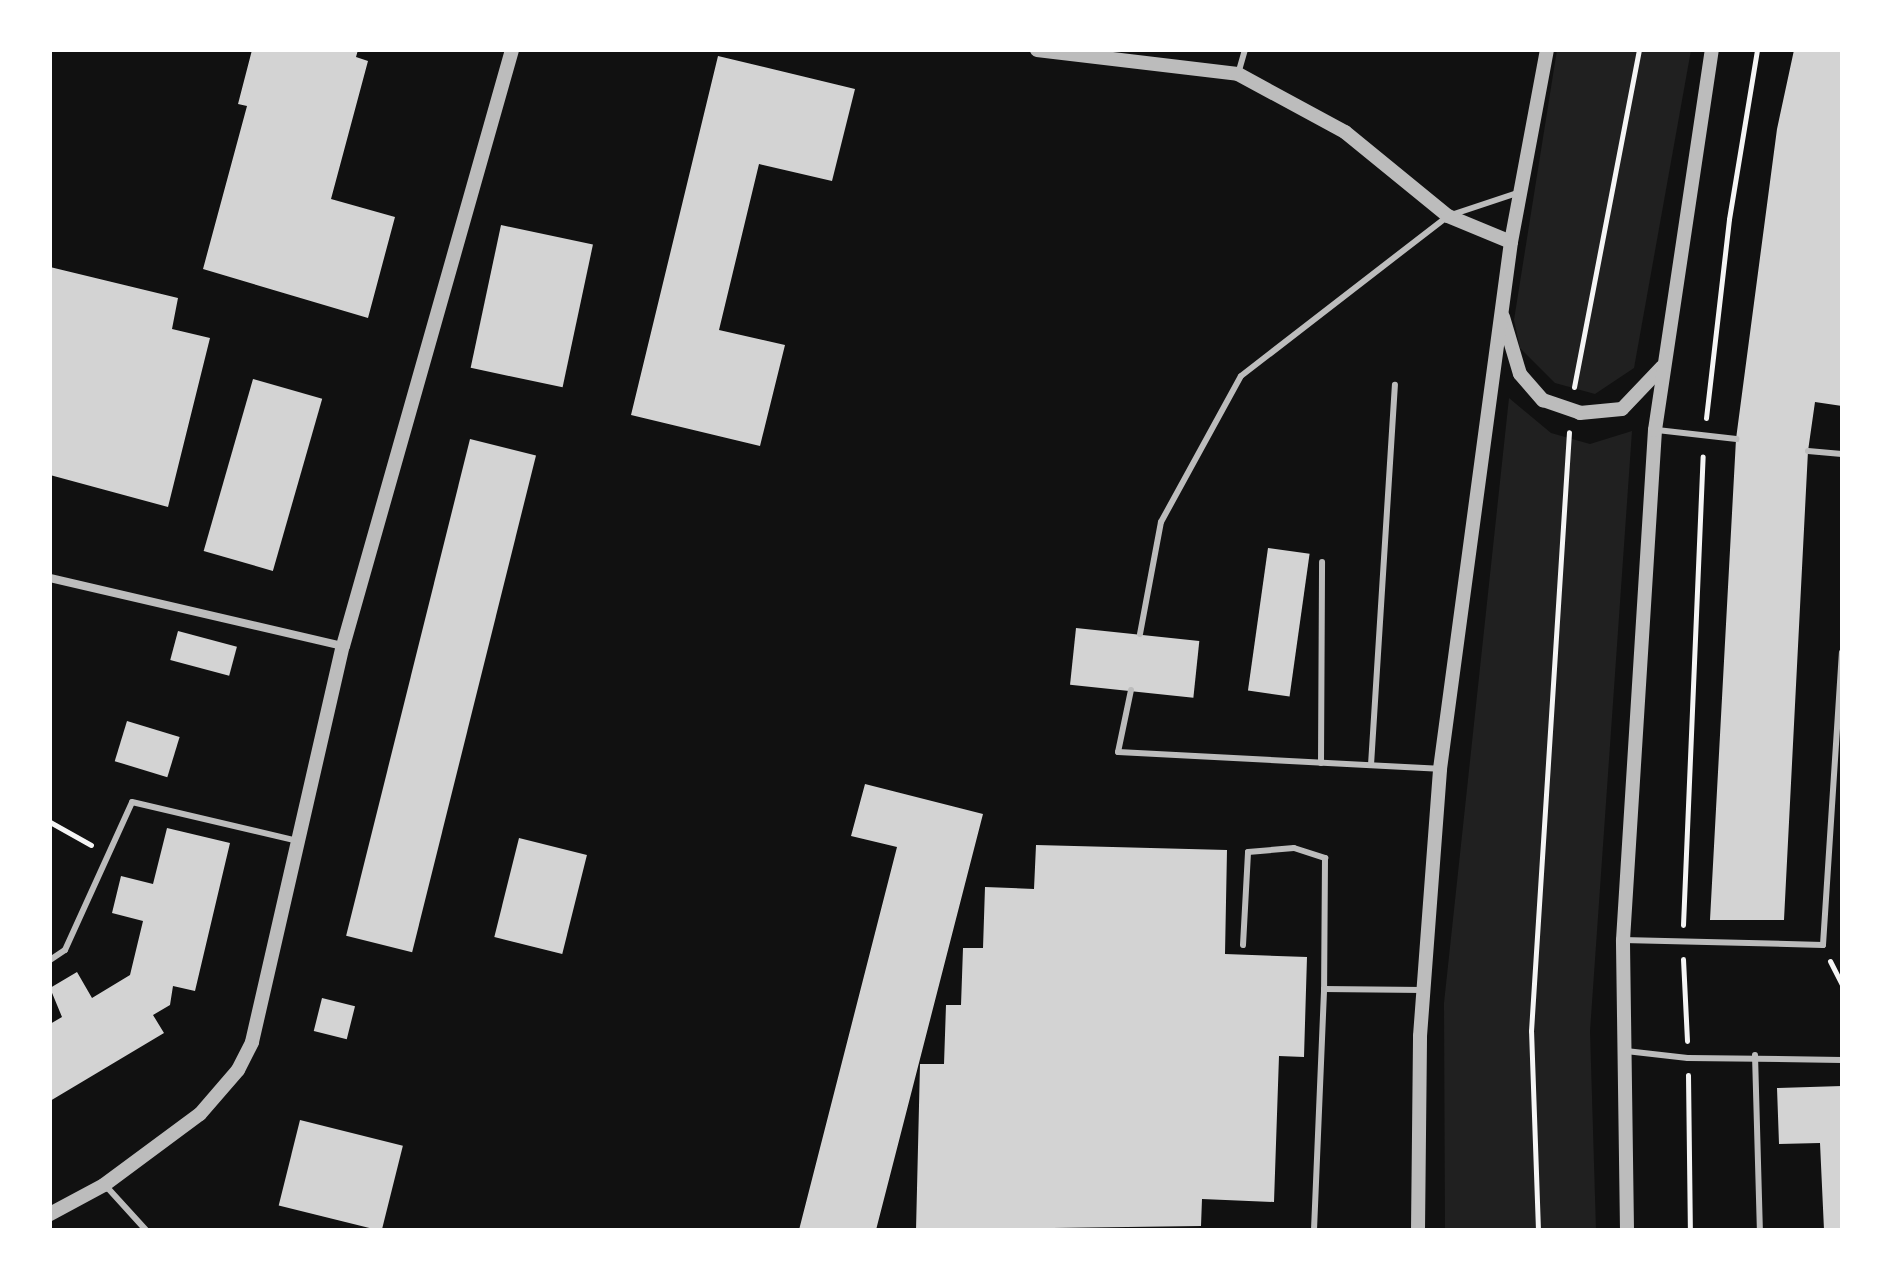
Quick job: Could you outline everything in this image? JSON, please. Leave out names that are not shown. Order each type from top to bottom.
[{"type":"street","points":[[50,1214],[104,1185],[200,1114],[238,1070],[252,1042],[343,646],[512,50]]},
{"type":"street","points":[[1037,50],[1238,74],[1345,132],[1448,216],[1511,242]]},
{"type":"street","points":[[1418,1230],[1423,990],[1440,769],[1511,242],[1547,50]]},
{"type":"street","points":[[1627,1230],[1622,1050],[1623,940],[1655,430],[1662,367],[1712,50]]},
{"type":"street","points":[[1502,313],[1520,374],[1543,400],[1570,409],[1622,409],[1662,367]]},
{"type":"street","points":[[50,578],[343,646]]},
{"type":"lane","points":[[1238,74],[1245,50]]},
{"type":"lane","points":[[1140,634],[1161,522],[1241,376],[1448,216],[1520,192]]},
{"type":"lane","points":[[1371,765],[1395,385]]},
{"type":"lane","points":[[1655,430],[1736,439]]},
{"type":"lane","points":[[1808,451],[1842,454]]},
{"type":"lane","points":[[1321,763],[1322,562]]},
{"type":"lane","points":[[1623,940],[1823,945],[1842,653]]},
{"type":"lane","points":[[1131,690],[1118,752],[1440,769]]},
{"type":"lane","points":[[50,960],[65,950],[132,802],[298,841]]},
{"type":"lane","points":[[1243,945],[1248,852],[1294,848],[1325,858],[1324,989],[1314,1230]]},
{"type":"lane","points":[[1324,989],[1423,990]]},
{"type":"lane","points":[[1622,1050],[1688,1058],[1755,1055],[1842,1060]]},
{"type":"lane","points":[[1755,1055],[1760,1230]]},
{"type":"lane","points":[[104,1185],[146,1230]]},
{"type":"path","points":[[1538,1230],[1531,1031],[1570,409],[1639,50]]},
{"type":"path","points":[[1690,1230],[1688,1058],[1682,943],[1704,434],[1729,219],[1757,50]]},
{"type":"path","points":[[50,822],[108,854]]},
{"type":"shaded area","points":[[1557,50],[1691,50],[1634,368],[1595,394],[1555,383],[1520,348],[1514,320]]},
{"type":"shaded area","points":[[1509,398],[1551,433],[1590,444],[1632,431],[1590,1031],[1596,1230],[1445,1230],[1444,1003]]},
{"type":"building","points":[[252,50],[358,50],[356,57],[368,61],[331,199],[395,217],[368,318],[203,269],[247,106],[238,104]]},
{"type":"building","points":[[1794,50],[1842,50],[1842,406],[1815,402],[1808,451],[1784,920],[1710,920],[1736,439],[1777,129]]},
{"type":"building","points":[[718,56],[855,89],[832,181],[759,164],[719,330],[785,345],[760,446],[631,415]]},
{"type":"building","points":[[501,225],[593,245],[563,387],[471,368]]},
{"type":"building","points":[[50,267],[178,298],[172,329],[210,338],[168,507],[50,475]]},
{"type":"building","points":[[253,379],[322,399],[273,571],[204,551]]},
{"type":"building","points":[[470,439],[536,455],[412,952],[346,936]]},
{"type":"building","points":[[1268,548],[1310,554],[1290,696],[1248,691]]},
{"type":"building","points":[[1076,628],[1199,641],[1193,698],[1070,685]]},
{"type":"building","points":[[178,631],[237,647],[229,676],[170,660]]},
{"type":"building","points":[[127,721],[180,737],[167,777],[115,761]]},
{"type":"building","points":[[865,784],[983,814],[876,1230],[799,1230],[897,847],[851,836]]},
{"type":"building","points":[[167,828],[230,843],[195,991],[173,986],[170,1005],[153,1015],[164,1033],[50,1101],[50,1024],[62,1017],[50,988],[77,972],[92,998],[130,975],[143,921],[112,913],[121,876],[153,884]]},
{"type":"building","points":[[519,838],[587,855],[562,954],[494,937]]},
{"type":"building","points":[[1036,845],[1227,850],[1225,954],[1307,957],[1304,1057],[1279,1056],[1274,1202],[1202,1199],[1201,1226],[916,1230],[920,1064],[944,1064],[946,1005],[961,1005],[963,948],[983,948],[985,887],[1034,889]]},
{"type":"building","points":[[322,998],[355,1006],[347,1039],[314,1031]]},
{"type":"building","points":[[1842,1086],[1842,1230],[1824,1230],[1820,1143],[1779,1144],[1777,1088]]},
{"type":"building","points":[[300,1120],[403,1146],[382,1230],[279,1205]]}]
